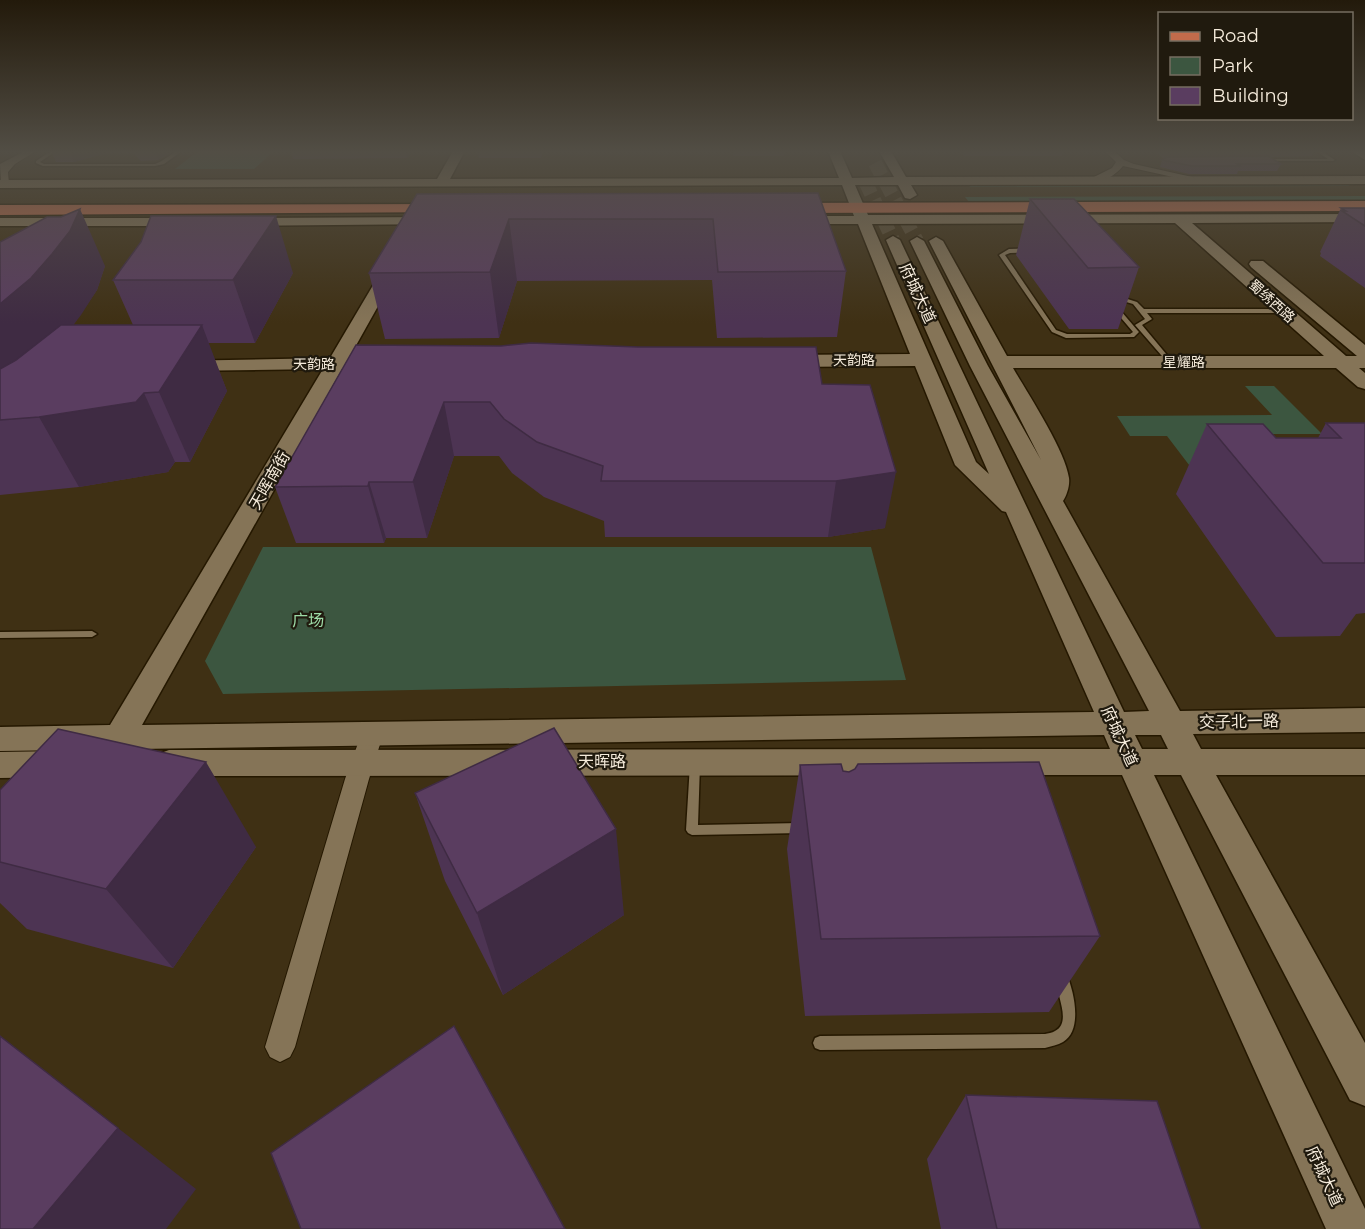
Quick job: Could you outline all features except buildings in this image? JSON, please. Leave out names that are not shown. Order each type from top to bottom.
[{"type":"main road","points":[[768,214],[783,208]]},
{"type":"main road","points":[[892,208],[918,224],[1307,208]]},
{"type":"main road","points":[[918,224],[1137,208]]},
{"type":"main road","points":[[0,210],[459,215]]},
{"type":"street","points":[[808,220],[821,208]]},
{"type":"street","points":[[892,208],[918,224]]},
{"type":"street","points":[[892,208],[918,224],[989,219]]},
{"type":"street","points":[[910,208],[1002,362],[1049,452],[1058,479],[1053,503]]},
{"type":"street","points":[[931,208],[918,224],[921,360],[966,465],[1018,514]]},
{"type":"street","points":[[152,210],[256,222]]},
{"type":"street","points":[[768,214],[808,220],[918,224],[989,219],[1365,218]]},
{"type":"street","points":[[0,222],[420,221],[459,215]]},
{"type":"street","name":"蜀绣西路","points":[[1179,219],[1365,383]]},
{"type":"street","points":[[1202,219],[1220,233]]},
{"type":"street","name":"天晖南街","points":[[118,739],[272,477],[334,364],[420,221]]},
{"type":"street","name":"府城大道","points":[[918,224],[979,366],[1365,1085]]},
{"type":"street","name":"府城大道","points":[[918,224],[1018,514],[1350,1229]]},
{"type":"street","name":"蜀绣西路","points":[[1246,255],[1365,354]]},
{"type":"street","name":"天韵路","points":[[765,361],[921,360]]},
{"type":"street","name":"星耀路","points":[[1002,362],[1365,362]]},
{"type":"street","name":"天韵路","points":[[160,365],[394,363]]},
{"type":"street","name":"交子北一路","points":[[1114,723],[1365,720]]},
{"type":"street","name":"天晖路","points":[[0,765],[367,748],[1114,723]]},
{"type":"street","name":"天晖路","points":[[0,739],[118,739],[695,761],[1132,762]]},
{"type":"street","points":[[280,1047],[367,748]]},
{"type":"street","points":[[1132,762],[1365,762]]},
{"type":"lane","points":[[1136,332],[1068,252],[1061,250],[1009,251],[1002,255],[1054,331],[1066,336],[1132,336],[1136,332],[1145,332]]},
{"type":"lane","points":[[1107,298],[1135,303],[1149,319],[1138,325],[1170,362]]},
{"type":"lane","points":[[1142,311],[1283,311]]},
{"type":"lane","points":[[0,635],[92,634]]},
{"type":"lane","points":[[695,761],[692,830],[818,828]]},
{"type":"lane","points":[[820,1042],[1045,1041],[1060,1036],[1068,1025],[1068,1007],[1057,961]]},
{"type":"green space","points":[[1245,386],[1274,386],[1322,434],[1262,434],[1202,482],[1167,436],[1130,436],[1117,416],[1272,415]]},
{"type":"green space","name":"广场","points":[[263,547],[871,547],[906,680],[223,694],[205,661]]},
{"type":"tunnel","points":[[878,208],[893,240]]},
{"type":"tunnel","points":[[899,208],[917,241]]}]
